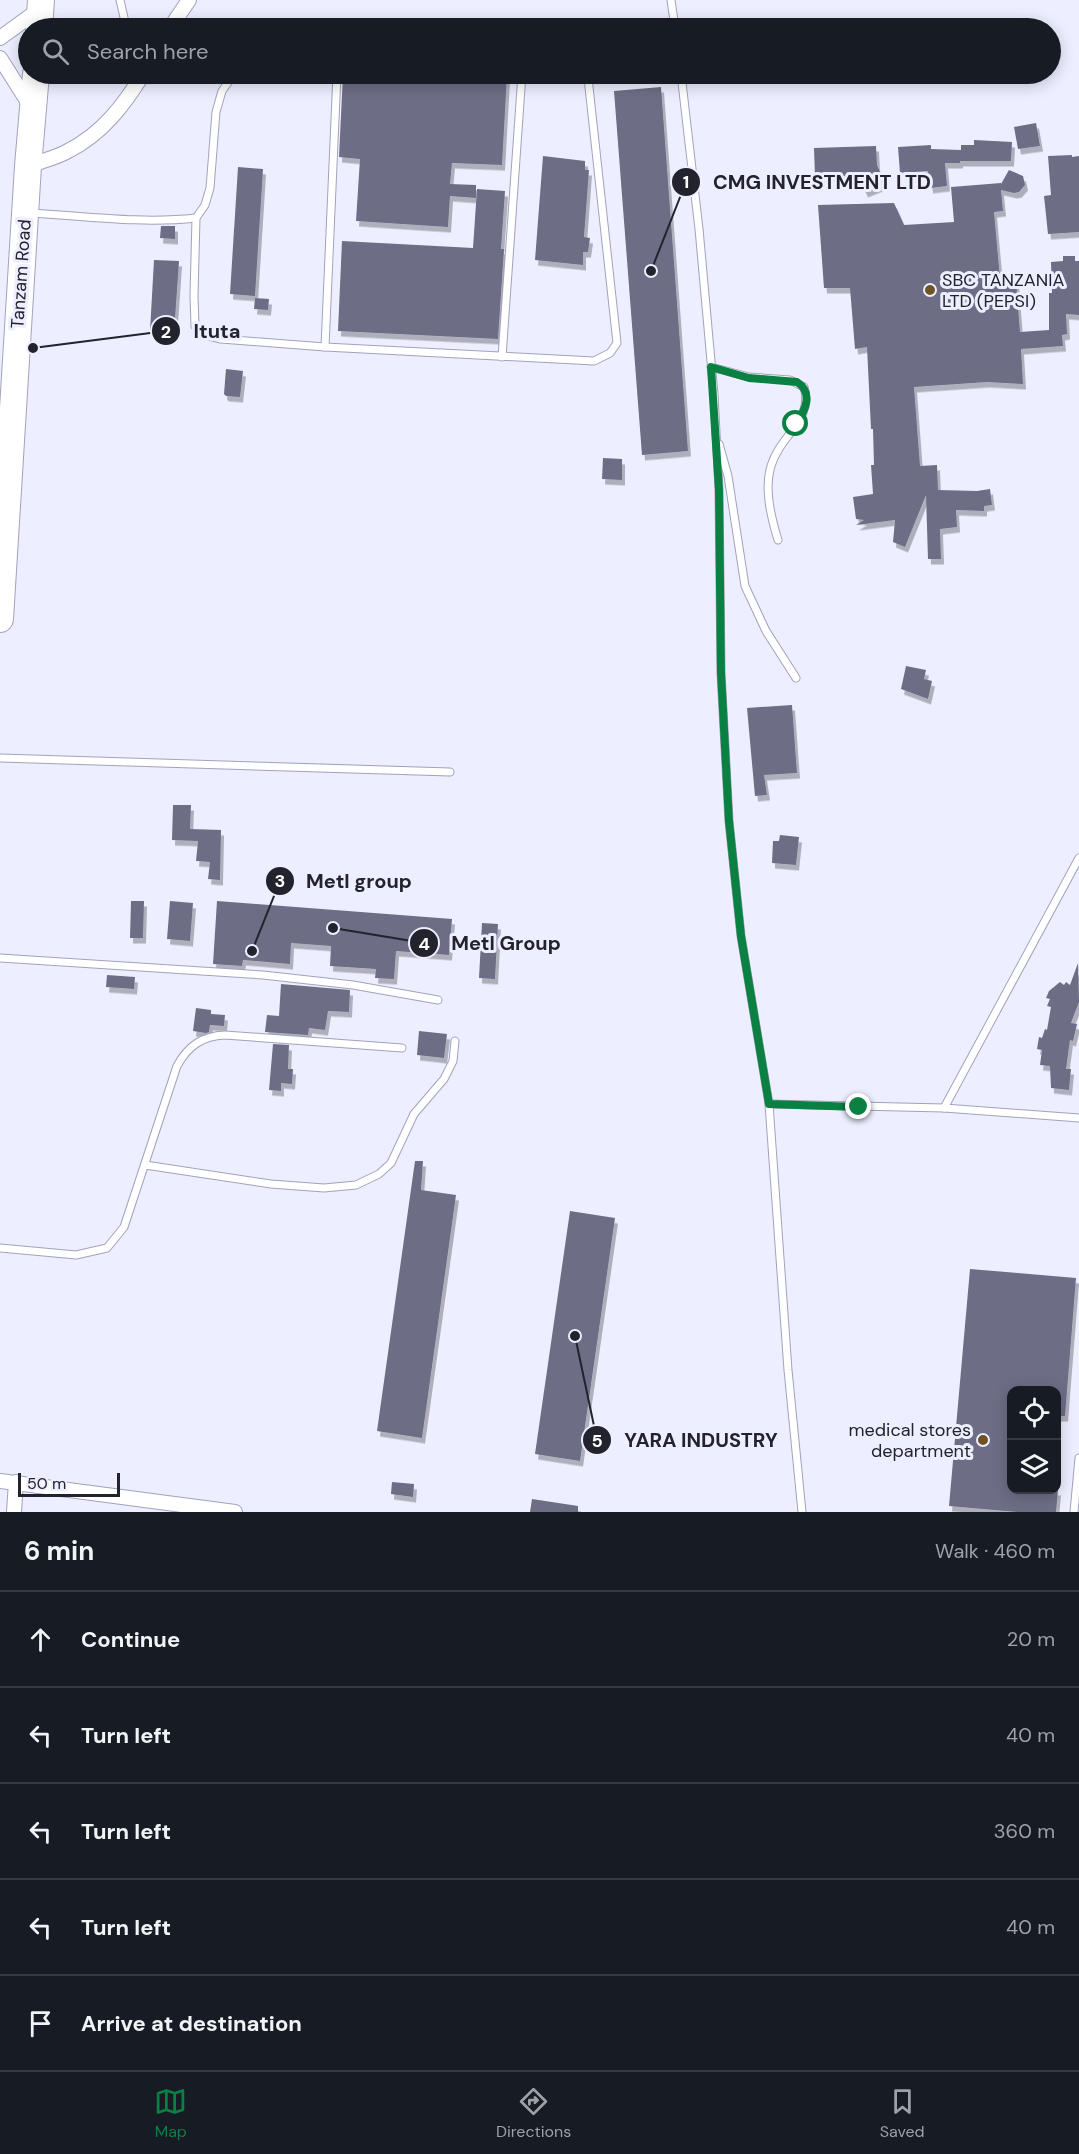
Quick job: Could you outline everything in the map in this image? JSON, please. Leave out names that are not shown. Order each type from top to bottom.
[{"type":"highway","name":"Tanzam Road","points":[[0,619],[28,166],[33,110],[40,84]]},
{"type":"street","points":[[177,18],[189,0]]},
{"type":"street","points":[[0,38],[18,26]]},
{"type":"street","points":[[0,58],[33,110]]},
{"type":"street","points":[[28,166],[68,152],[109,122],[137,84]]},
{"type":"street","points":[[0,1481],[235,1512]]},
{"type":"street","points":[[14,1512],[16,1482]]},
{"type":"lane","points":[[120,0],[124,18]]},
{"type":"lane","points":[[671,0],[674,18]]},
{"type":"lane","points":[[227,84],[222,91],[216,112],[210,189],[205,205],[196,218],[195,326],[200,334],[222,339],[325,347],[594,361],[610,353],[617,343],[589,84]]},
{"type":"lane","points":[[325,347],[337,84]]},
{"type":"lane","points":[[502,357],[521,84]]},
{"type":"lane","points":[[682,84],[699,229],[716,434],[721,557],[721,673],[729,821],[741,936],[769,1104],[788,1370],[802,1512]]},
{"type":"lane","points":[[25,212],[98,218],[176,220],[196,218]]},
{"type":"lane","points":[[711,367],[749,378],[790,380],[804,387],[807,396],[806,409],[778,449],[770,468],[770,510],[778,540]]},
{"type":"lane","points":[[716,434],[728,476],[745,586],[766,631],[796,678]]},
{"type":"lane","points":[[0,758],[450,772]]},
{"type":"lane","points":[[944,1108],[1079,858]]},
{"type":"lane","points":[[0,958],[263,975],[353,985],[438,1000]]},
{"type":"lane","points":[[0,1248],[75,1255],[107,1248],[124,1227],[177,1066],[191,1047],[207,1037],[225,1035],[402,1048]]},
{"type":"lane","points":[[145,1165],[271,1184],[324,1188],[356,1185],[379,1174],[391,1163],[414,1114],[444,1079],[453,1061],[455,1041]]},
{"type":"lane","points":[[769,1104],[944,1108],[1079,1118]]},
{"type":"lane","points":[[1074,1512],[1079,1458]]},
{"type":"building","points":[[343,84],[506,84],[502,165],[452,163],[450,184],[476,185],[476,198],[450,196],[448,227],[356,221],[360,159],[339,157]]},
{"type":"building","points":[[661,87],[688,451],[642,455],[614,91]]},
{"type":"building","points":[[1036,123],[1040,146],[1018,149],[1014,127]]},
{"type":"building","points":[[974,140],[1012,142],[1011,161],[945,163],[947,186],[930,188],[928,171],[900,173],[898,147],[931,145],[931,149],[961,150],[961,145],[974,145]]},
{"type":"building","points":[[876,146],[877,165],[885,184],[865,192],[858,176],[815,177],[814,148]]},
{"type":"building","points":[[1072,155],[1072,157],[1079,156],[1079,232],[1048,234],[1044,196],[1051,195],[1048,156]]},
{"type":"building","points":[[543,156],[585,161],[585,170],[589,170],[584,237],[590,238],[588,252],[583,252],[583,265],[535,260]]},
{"type":"building","points":[[238,167],[263,169],[255,296],[230,294]]},
{"type":"building","points":[[1009,170],[1023,176],[1025,185],[1019,192],[1001,190],[1003,211],[994,212],[1000,278],[1016,280],[1020,332],[1049,330],[1049,293],[1052,293],[1051,262],[1063,261],[1063,256],[1075,256],[1075,261],[1079,261],[1079,315],[1066,314],[1067,334],[1062,335],[1063,346],[1021,349],[1023,384],[987,382],[914,387],[920,466],[937,465],[938,490],[990,489],[992,505],[984,506],[984,511],[956,510],[957,527],[940,529],[941,559],[928,559],[926,495],[905,547],[893,542],[895,520],[856,525],[864,520],[856,519],[853,497],[873,494],[871,465],[874,465],[873,429],[871,429],[867,347],[855,349],[850,288],[824,288],[818,205],[894,203],[904,225],[954,222],[951,187],[1001,184]]},
{"type":"building","points":[[477,189],[505,191],[498,339],[338,331],[342,241],[473,248]]},
{"type":"building","points":[[161,226],[175,226],[175,239],[160,238]]},
{"type":"building","points":[[154,260],[179,261],[174,333],[150,331]]},
{"type":"building","points":[[255,298],[269,299],[268,310],[254,309]]},
{"type":"building","points":[[226,369],[243,371],[240,397],[224,394]]},
{"type":"building","points":[[603,458],[622,459],[622,480],[602,479]]},
{"type":"building","points":[[906,666],[926,670],[924,679],[932,681],[928,699],[901,689]]},
{"type":"building","points":[[792,705],[797,773],[764,775],[767,795],[755,796],[747,708]]},
{"type":"building","points":[[173,805],[191,805],[190,829],[221,830],[220,880],[208,879],[210,862],[196,861],[198,841],[172,840]]},
{"type":"building","points":[[780,835],[799,837],[796,865],[772,863],[773,841],[779,841]]},
{"type":"building","points":[[131,901],[144,901],[143,938],[130,938]]},
{"type":"building","points":[[170,901],[193,903],[190,941],[167,939]]},
{"type":"building","points":[[217,901],[452,919],[449,955],[396,951],[394,979],[375,978],[376,969],[330,966],[331,946],[291,943],[290,964],[243,960],[242,966],[213,964]]},
{"type":"building","points":[[482,923],[498,924],[495,979],[479,978]]},
{"type":"building","points":[[1078,963],[1079,1002],[1071,1023],[1077,1024],[1073,1041],[1070,1040],[1066,1069],[1071,1069],[1069,1090],[1051,1088],[1050,1066],[1040,1065],[1042,1050],[1037,1049],[1039,1037],[1042,1038],[1045,1029],[1047,1030],[1051,1007],[1047,1006],[1050,999],[1046,998],[1049,991],[1060,982],[1070,985]]},
{"type":"building","points":[[107,975],[135,977],[134,989],[106,987]]},
{"type":"building","points":[[281,984],[350,990],[349,1012],[328,1011],[325,1030],[309,1028],[308,1035],[265,1032],[267,1015],[279,1016]]},
{"type":"building","points":[[196,1008],[211,1010],[211,1014],[225,1015],[224,1026],[210,1025],[209,1032],[206,1033],[193,1031]]},
{"type":"building","points":[[419,1031],[447,1034],[444,1058],[417,1055]]},
{"type":"building","points":[[273,1044],[289,1045],[288,1069],[293,1069],[292,1084],[281,1083],[281,1091],[269,1090]]},
{"type":"building","points":[[415,1161],[423,1161],[421,1190],[456,1195],[422,1438],[377,1431]]},
{"type":"building","points":[[570,1211],[615,1218],[580,1461],[535,1454]]},
{"type":"building","name":"medical stores department","points":[[970,1269],[1076,1278],[1065,1416],[1061,1416],[1061,1386],[1007,1386],[1007,1494],[1058,1494],[1056,1512],[1017,1512],[949,1506]]},
{"type":"building","points":[[392,1482],[414,1484],[413,1497],[391,1494]]},
{"type":"building","points":[[532,1499],[578,1506],[578,1512],[530,1512]]},
{"type":"place","name":"CMG INVESTMENT LTD","points":[[651,271]]},
{"type":"place","name":"SBC TANZANIA LTD (PEPSI)","points":[[930,290]]},
{"type":"place","name":"Ituta","points":[[33,348]]},
{"type":"place","name":"Metl Group","points":[[333,928]]},
{"type":"place","name":"Metl group","points":[[252,951]]},
{"type":"place","name":"YARA INDUSTRY","points":[[575,1336]]},
{"type":"place","name":"medical stores department","points":[[983,1440]]},
{"type":"route","points":[[796,424],[806,409],[807,396],[804,387],[797,382],[749,378],[711,367],[719,490],[721,673],[729,821],[741,936],[769,1104],[859,1107]]}]
